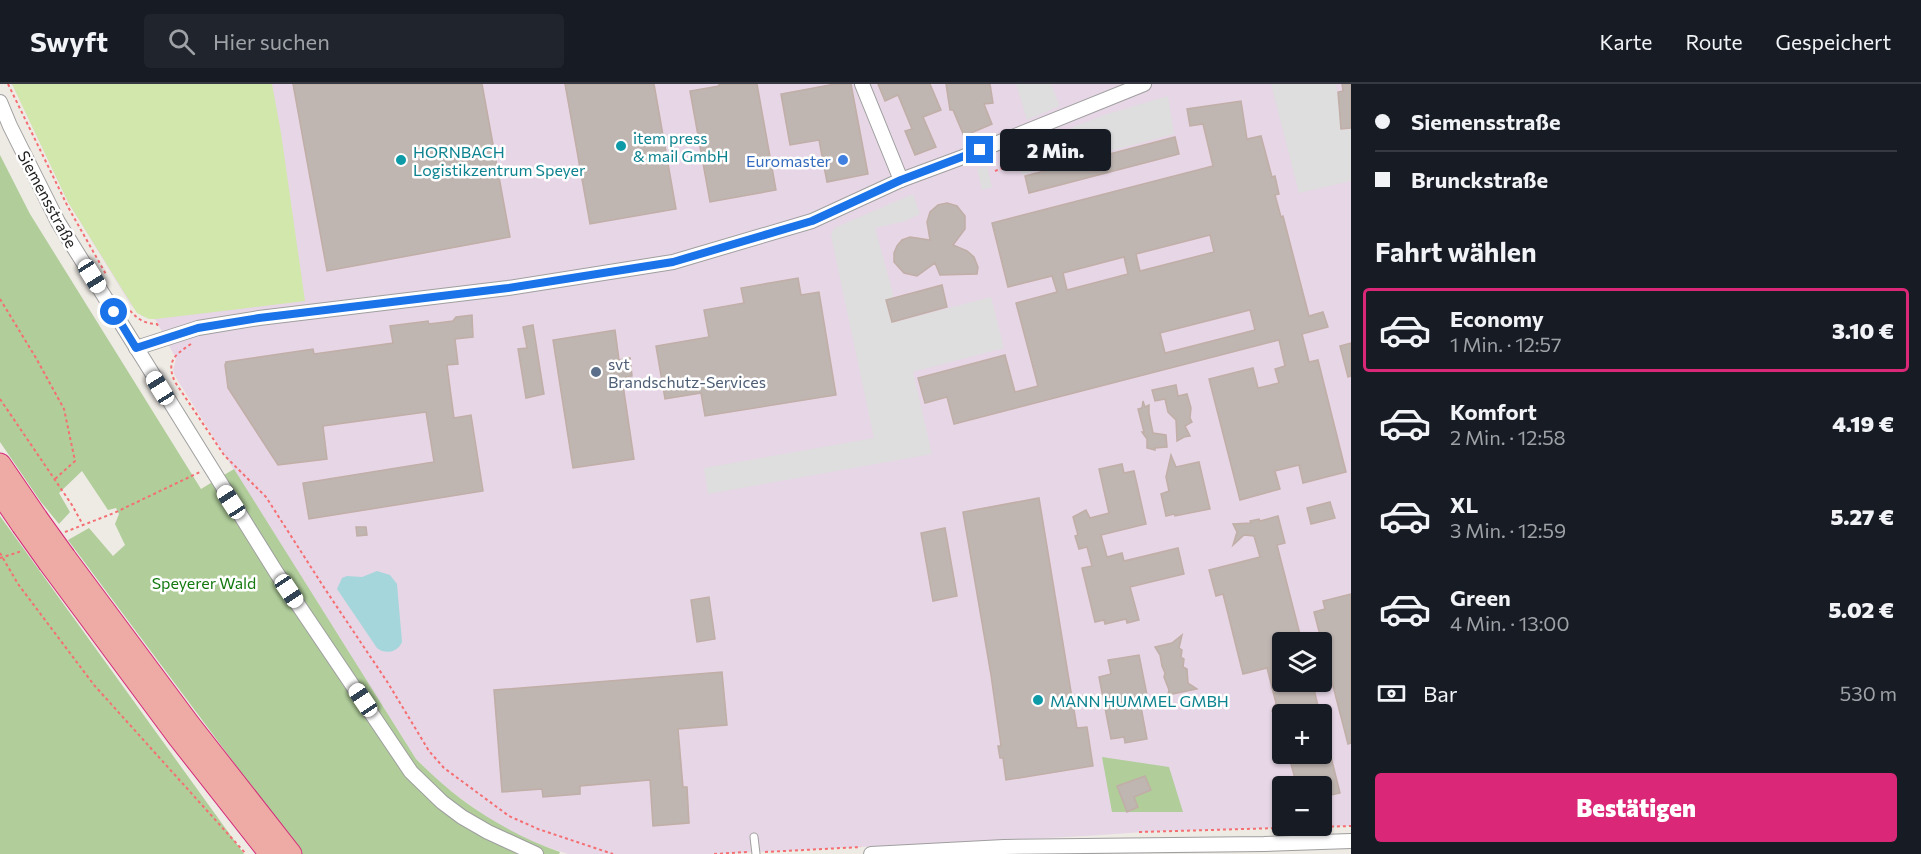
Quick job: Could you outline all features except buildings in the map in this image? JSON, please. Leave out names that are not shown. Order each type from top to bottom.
[{"type":"highway","points":[[0,464],[29,522]]},
{"type":"highway","points":[[0,493],[29,522],[291,854]]},
{"type":"highway","points":[[57,560],[178,738],[270,854]]},
{"type":"street","points":[[862,84],[901,180]]},
{"type":"street","points":[[136,348],[198,328],[259,318],[508,288],[673,262],[812,221],[901,180],[1144,84]]},
{"type":"street","name":"Siemensstraße","points":[[0,102],[58,222],[276,572],[411,772],[442,802],[462,817],[536,854]]},
{"type":"street","points":[[871,854],[1004,847],[1351,841]]},
{"type":"lane","points":[[754,837],[756,854]]},
{"type":"path","points":[[8,84],[68,207],[109,279]]},
{"type":"path","points":[[995,171],[1022,160]]},
{"type":"path","points":[[120,297],[132,314],[140,320],[157,324],[174,359]]},
{"type":"path","points":[[0,299],[64,410],[75,461],[55,479]]},
{"type":"path","points":[[199,341],[177,353],[170,371],[175,382],[224,455],[266,497],[388,682],[429,751],[444,768],[509,816],[538,829],[613,854]]},
{"type":"path","points":[[0,399],[55,479],[83,525],[114,513],[209,467]]},
{"type":"path","points":[[0,553],[18,584],[94,685],[246,854]]},
{"type":"path","points":[[2,558],[15,554]]},
{"type":"shaded area","points":[[12,84],[1351,84],[1351,826],[1332,826],[1332,776],[1272,776],[1272,828],[1158,831],[714,854],[568,854],[529,841],[491,821],[439,782],[416,759],[175,376],[173,370],[176,359],[156,320],[142,316],[131,305],[68,202]]},
{"type":"shaded area","points":[[1016,84],[1051,84],[1060,106],[1027,120]]},
{"type":"shaded area","points":[[1271,84],[1336,84],[1341,130],[1351,129],[1351,181],[1299,193]]},
{"type":"shaded area","points":[[1168,96],[1174,134],[1022,175],[1016,150],[1104,115]]},
{"type":"shaded area","points":[[987,166],[992,187],[982,190],[977,169]]},
{"type":"shaded area","points":[[913,194],[920,214],[905,221],[875,228],[894,297],[885,300],[892,323],[991,297],[1004,348],[913,372],[932,454],[708,494],[704,468],[874,438],[831,236],[834,228]]},
{"type":"green space","points":[[12,84],[272,84],[305,301],[156,319],[149,319],[137,313],[68,202]]},
{"type":"green space","name":"Speyerer Wald","points":[[0,155],[30,214],[201,489],[234,469],[416,759],[482,814],[520,835],[560,852],[559,854],[302,854],[68,540],[89,528],[113,556],[125,545],[115,524],[119,514],[116,508],[108,510],[82,471],[59,493],[70,512],[59,524],[0,442]]},
{"type":"green space","points":[[0,516],[244,854],[0,854]]},
{"type":"green space","points":[[1102,757],[1169,767],[1183,812],[1112,812]]},
{"type":"water","points":[[377,571],[390,575],[397,584],[402,642],[398,648],[391,651],[377,648],[337,589],[342,578],[362,577]]},
{"type":"place","name":"item press & mail GmbH","points":[[621,146]]},
{"type":"place","name":"HORNBACH Logistikzentrum Speyer","points":[[401,160]]},
{"type":"place","name":"Euromaster","points":[[843,160]]},
{"type":"place","name":"svt Brandschutz-Services","points":[[596,372]]},
{"type":"place","name":"MANN HUMMEL GMBH","points":[[1038,700]]},
{"type":"route","points":[[114,312],[136,348],[198,328],[259,318],[508,288],[673,262],[812,221],[901,180],[980,150]]}]
